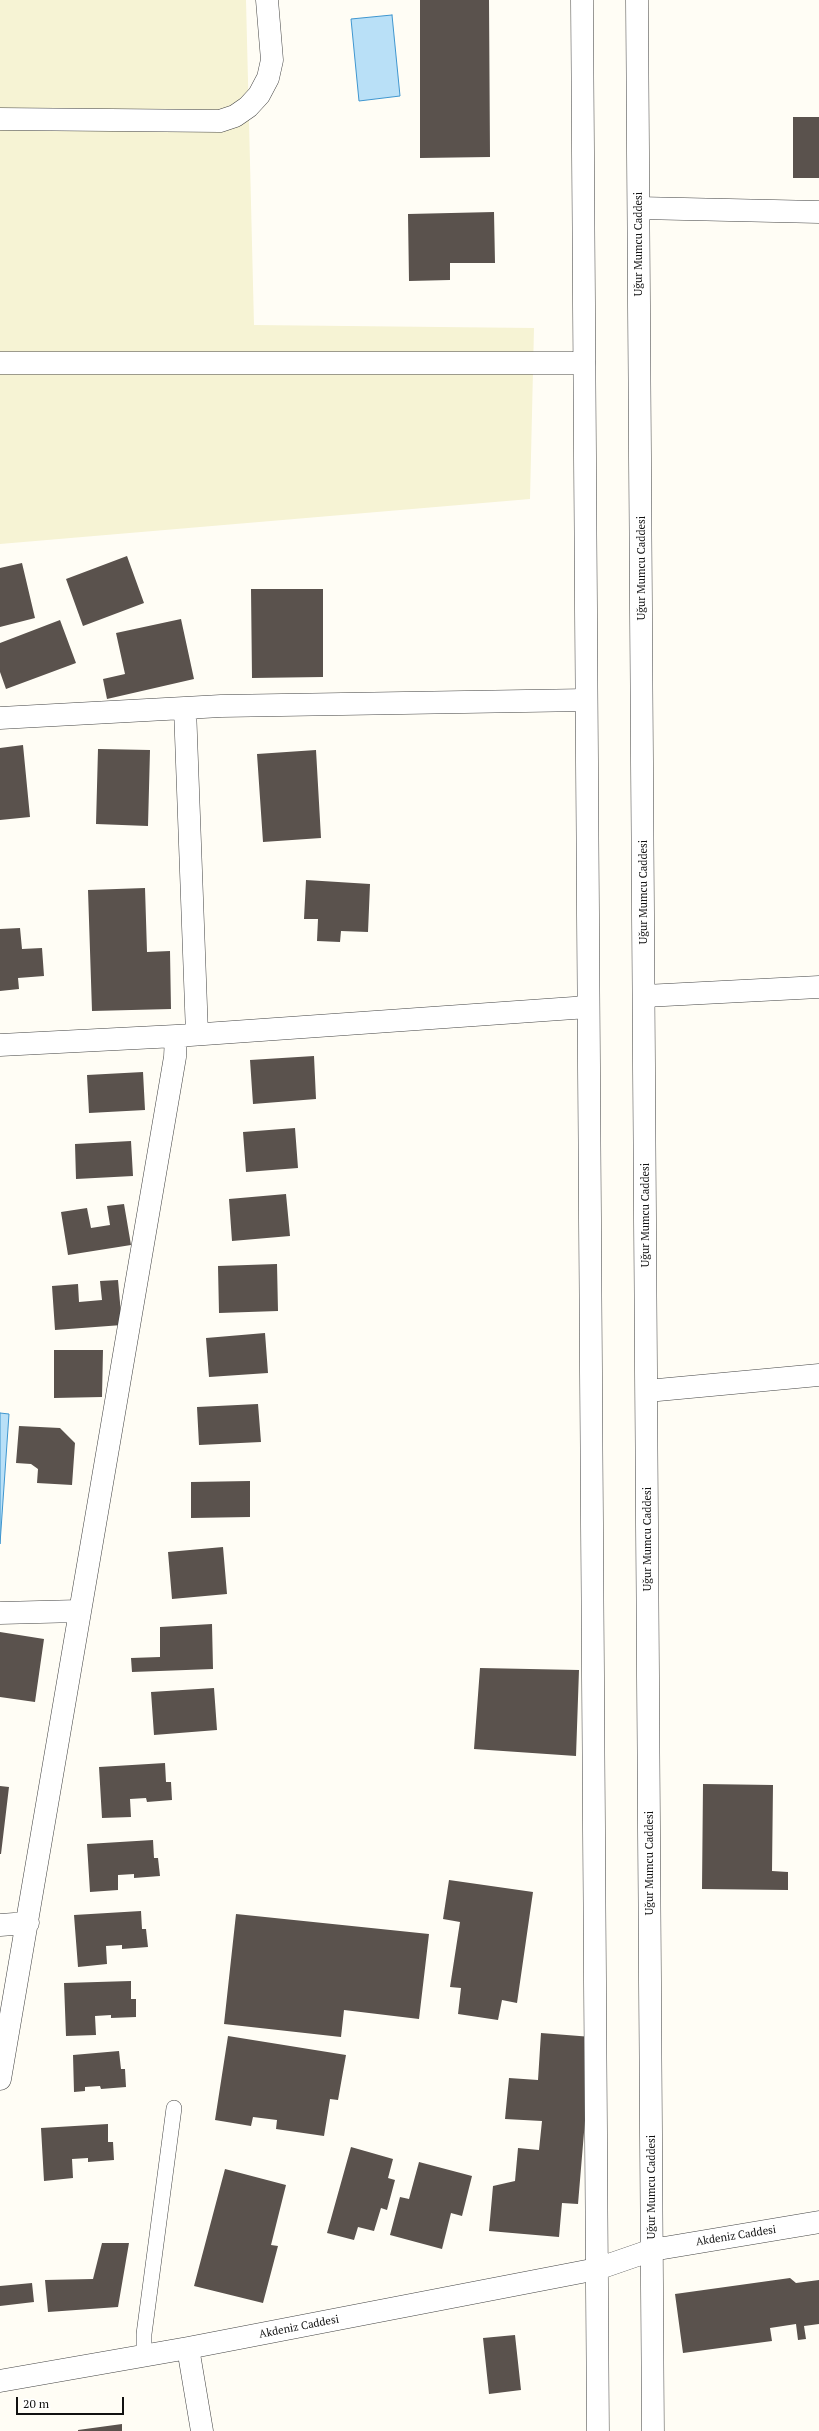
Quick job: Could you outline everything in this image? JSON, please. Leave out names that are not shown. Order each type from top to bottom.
[{"type":"street","points":[[0,119],[220,121],[235,116],[248,107],[259,95],[268,78],[272,60],[267,0]]},
{"type":"street","points":[[582,0],[598,2431]]},
{"type":"street","name":"Uğur Mumcu Caddesi","points":[[637,0],[645,996],[653,2431]]},
{"type":"street","points":[[639,208],[819,212]]},
{"type":"street","points":[[0,363],[584,363]]},
{"type":"street","points":[[0,718],[185,708],[586,700]]},
{"type":"street","points":[[0,2079],[28,1923],[79,1611],[175,1057],[187,1035],[185,708]]},
{"type":"street","points":[[645,996],[819,987]]},
{"type":"street","points":[[0,1045],[187,1035],[588,1007]]},
{"type":"street","points":[[647,1391],[819,1376]]},
{"type":"street","points":[[0,1613],[79,1611]]},
{"type":"street","points":[[0,1925],[28,1923]]},
{"type":"street","name":"Akdeniz Caddesi","points":[[0,2381],[188,2348],[597,2269],[652,2250],[819,2222]]},
{"type":"street","points":[[188,2348],[202,2431]]},
{"type":"lane","points":[[144,2356],[144,2334],[174,2108]]},
{"type":"shaded area","points":[[0,0],[246,0],[254,325],[534,328],[530,499],[0,544]]},
{"type":"water","points":[[392,15],[400,96],[359,101],[351,19]]},
{"type":"water","points":[[0,1413],[9,1414],[0,1544]]},
{"type":"building","points":[[420,0],[489,0],[490,157],[420,158]]},
{"type":"building","points":[[793,117],[819,117],[819,178],[793,178]]},
{"type":"building","points":[[494,212],[495,263],[450,263],[450,280],[409,281],[408,214]]},
{"type":"building","points":[[127,556],[144,603],[83,626],[66,579]]},
{"type":"building","points":[[22,563],[35,618],[0,627],[0,568]]},
{"type":"building","points":[[251,589],[323,589],[323,677],[252,678]]},
{"type":"building","points":[[181,619],[194,679],[107,699],[103,679],[125,674],[116,633]]},
{"type":"building","points":[[60,620],[76,663],[6,689],[0,672],[0,643]]},
{"type":"building","points":[[23,745],[30,817],[0,820],[0,748]]},
{"type":"building","points":[[98,749],[150,750],[148,826],[96,824]]},
{"type":"building","points":[[316,750],[321,838],[263,842],[257,754]]},
{"type":"building","points":[[306,880],[370,884],[368,932],[341,931],[340,942],[317,941],[318,919],[304,919]]},
{"type":"building","points":[[145,888],[147,952],[170,951],[171,1009],[92,1011],[88,890]]},
{"type":"building","points":[[20,928],[22,949],[42,948],[44,976],[18,978],[19,989],[0,991],[0,929]]},
{"type":"building","points":[[314,1056],[316,1099],[253,1104],[250,1060]]},
{"type":"building","points":[[143,1072],[145,1110],[89,1113],[87,1075]]},
{"type":"building","points":[[295,1128],[298,1168],[246,1172],[243,1132]]},
{"type":"building","points":[[131,1141],[133,1176],[76,1179],[75,1144]]},
{"type":"building","points":[[286,1194],[290,1236],[232,1241],[229,1199]]},
{"type":"building","points":[[124,1204],[131,1245],[68,1255],[61,1212],[87,1208],[91,1228],[110,1225],[107,1206]]},
{"type":"building","points":[[277,1264],[278,1311],[219,1313],[218,1266]]},
{"type":"building","points":[[118,1280],[122,1325],[55,1330],[52,1286],[78,1284],[79,1302],[102,1300],[100,1281]]},
{"type":"building","points":[[265,1333],[268,1373],[209,1377],[206,1338]]},
{"type":"building","points":[[54,1350],[103,1350],[102,1397],[54,1398]]},
{"type":"building","points":[[258,1404],[261,1442],[199,1445],[197,1407]]},
{"type":"building","points":[[19,1426],[60,1428],[75,1443],[72,1485],[37,1483],[38,1469],[31,1464],[16,1463]]},
{"type":"building","points":[[250,1481],[250,1517],[191,1518],[191,1482]]},
{"type":"building","points":[[223,1547],[227,1594],[172,1599],[168,1552]]},
{"type":"building","points":[[212,1624],[213,1669],[132,1672],[131,1658],[160,1657],[160,1627]]},
{"type":"building","points":[[0,1632],[44,1639],[35,1702],[0,1697]]},
{"type":"building","points":[[480,1668],[579,1670],[576,1756],[474,1749]]},
{"type":"building","points":[[214,1688],[217,1730],[154,1735],[151,1692]]},
{"type":"building","points":[[165,1763],[166,1782],[171,1782],[172,1800],[147,1802],[146,1798],[130,1799],[131,1817],[102,1818],[99,1767]]},
{"type":"building","points":[[703,1784],[773,1785],[772,1871],[788,1872],[788,1890],[702,1889]]},
{"type":"building","points":[[0,1786],[9,1787],[1,1854],[0,1854]]},
{"type":"building","points":[[153,1840],[154,1858],[158,1858],[160,1876],[134,1878],[134,1874],[118,1875],[118,1890],[90,1892],[87,1844]]},
{"type":"building","points":[[449,1880],[533,1892],[517,2003],[502,2000],[498,2020],[458,2014],[461,1988],[450,1987],[460,1922],[443,1919]]},
{"type":"building","points":[[141,1911],[142,1929],[146,1929],[148,1947],[122,1949],[122,1945],[106,1946],[107,1964],[78,1967],[74,1915]]},
{"type":"building","points":[[236,1914],[429,1934],[419,2019],[344,2010],[341,2037],[224,2024]]},
{"type":"building","points":[[131,1981],[131,1999],[136,1999],[136,2017],[111,2018],[111,2015],[95,2016],[96,2035],[66,2036],[64,1983]]},
{"type":"building","points":[[541,2033],[592,2037],[578,2204],[562,2203],[559,2237],[489,2231],[493,2186],[515,2181],[518,2148],[539,2150],[542,2121],[505,2119],[509,2078],[538,2080]]},
{"type":"building","points":[[228,2036],[346,2055],[338,2100],[330,2099],[324,2136],[276,2129],[277,2120],[253,2117],[251,2126],[215,2120]]},
{"type":"building","points":[[119,2051],[121,2069],[125,2069],[126,2087],[101,2089],[100,2086],[85,2087],[85,2091],[74,2092],[73,2055]]},
{"type":"building","points":[[108,2124],[108,2142],[113,2142],[114,2160],[88,2162],[88,2158],[72,2159],[73,2178],[44,2181],[41,2128]]},
{"type":"building","points":[[351,2147],[393,2159],[388,2178],[395,2180],[387,2210],[381,2208],[374,2231],[358,2227],[354,2240],[327,2233]]},
{"type":"building","points":[[419,2162],[472,2176],[462,2216],[451,2213],[442,2249],[390,2235],[400,2197],[409,2199]]},
{"type":"building","points":[[225,2169],[286,2185],[271,2245],[278,2246],[263,2303],[194,2286]]},
{"type":"building","points":[[102,2243],[129,2243],[118,2307],[48,2312],[45,2280],[93,2279]]},
{"type":"building","points":[[790,2278],[796,2283],[819,2280],[819,2324],[804,2326],[806,2339],[798,2340],[796,2324],[770,2328],[772,2341],[683,2353],[675,2294]]},
{"type":"building","points":[[32,2283],[34,2302],[0,2306],[0,2286]]},
{"type":"building","points":[[515,2335],[521,2390],[489,2394],[483,2338]]},
{"type":"building","points":[[122,2424],[122,2431],[78,2431],[78,2430]]}]
